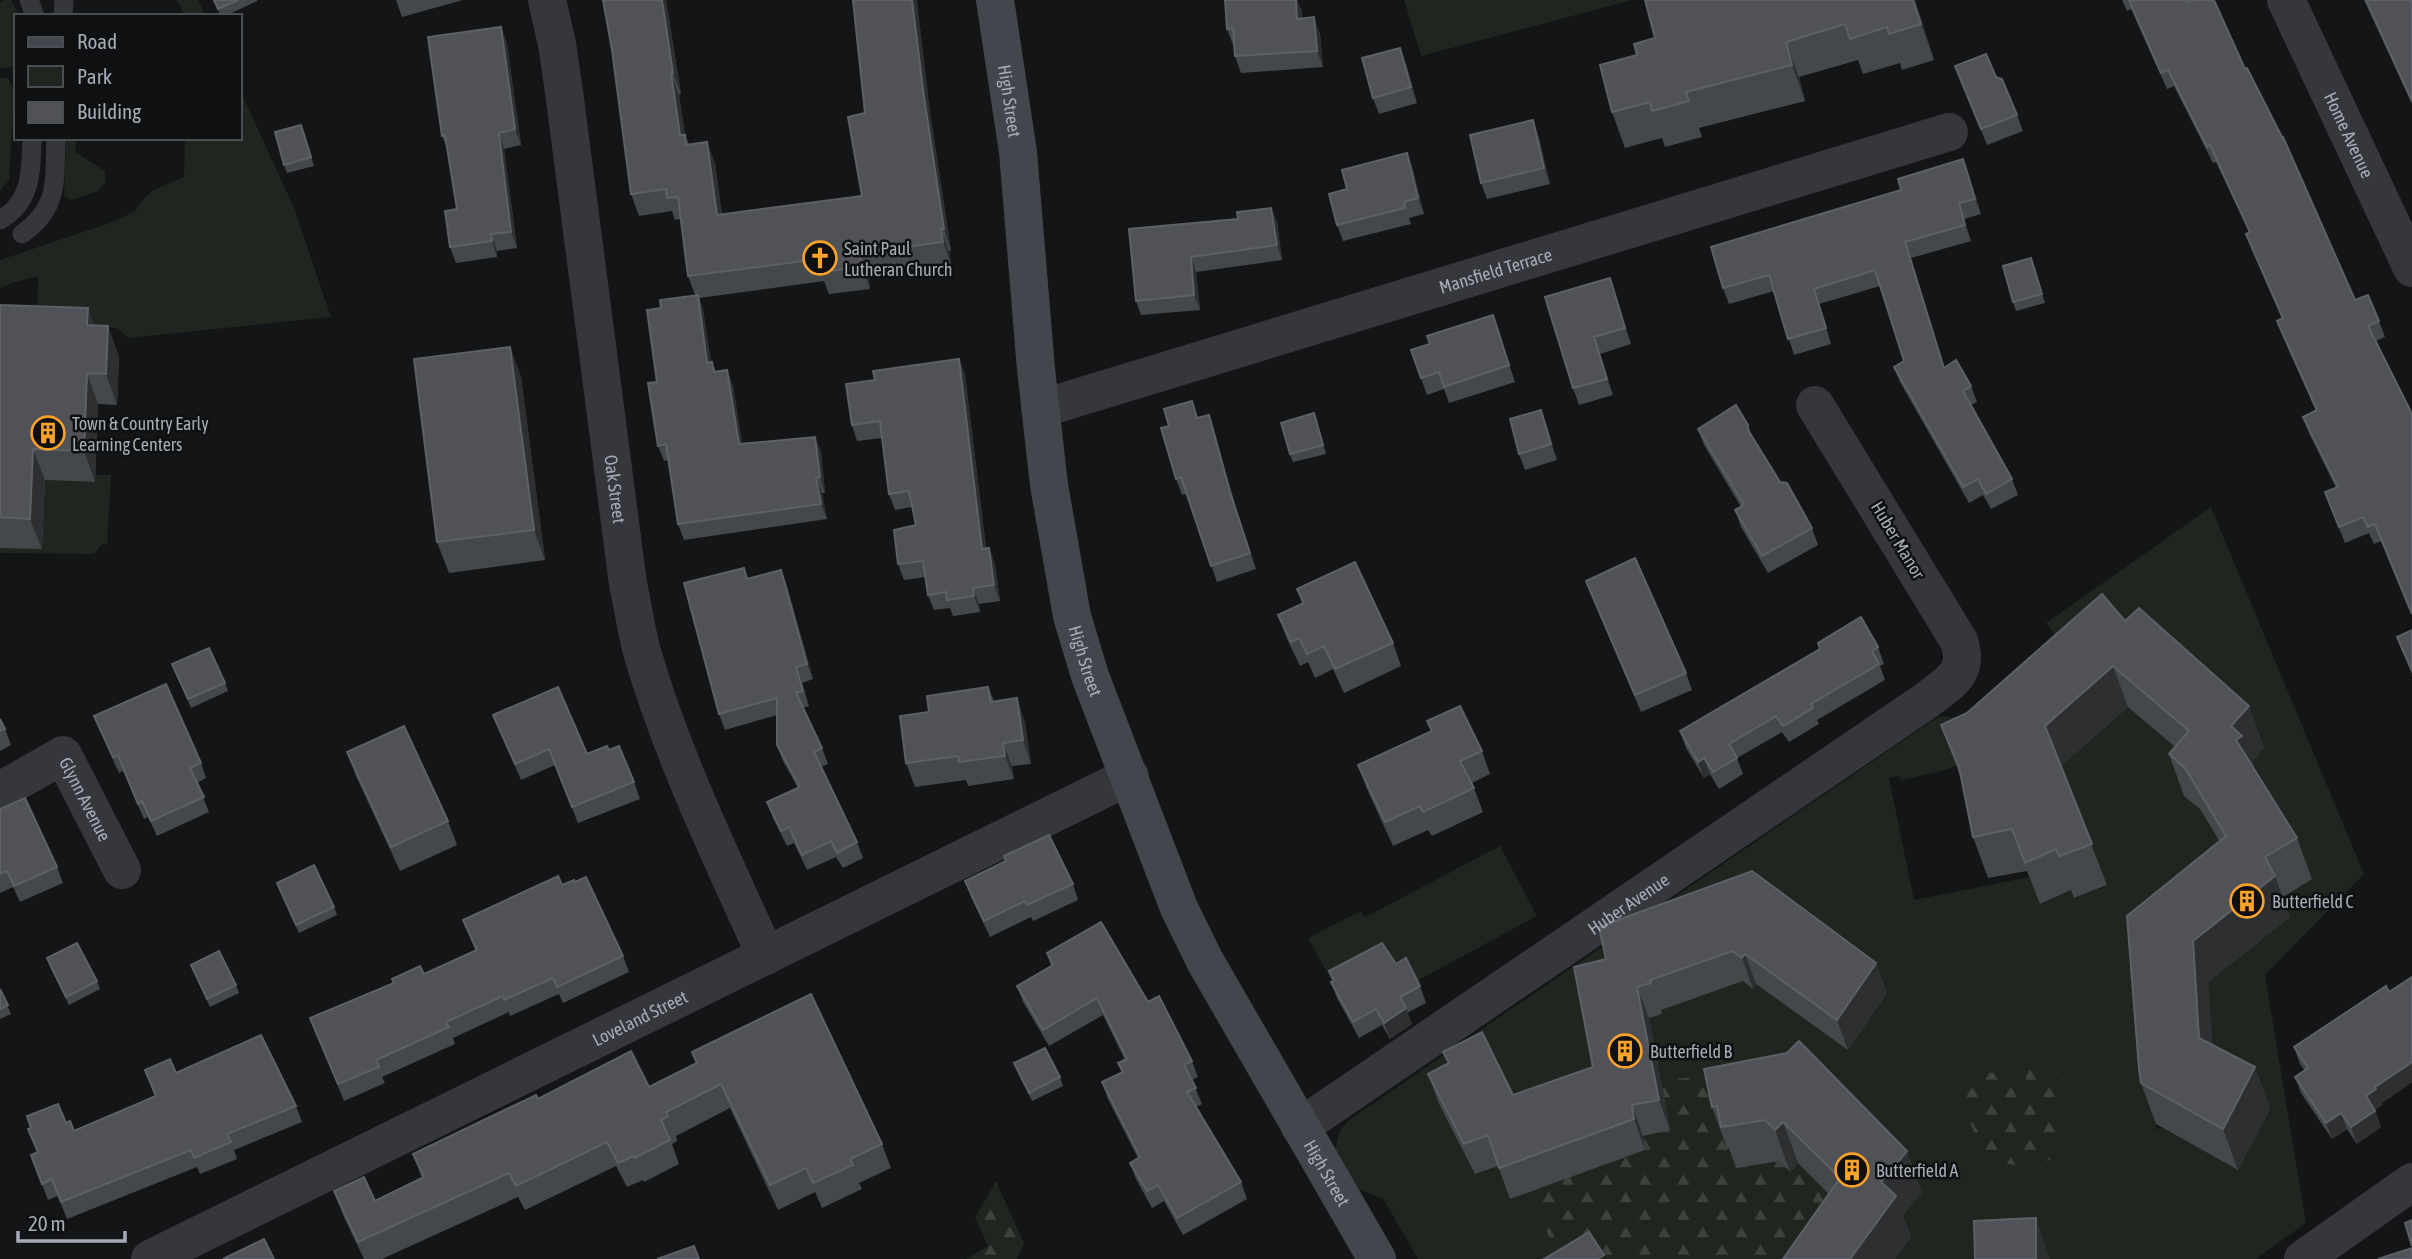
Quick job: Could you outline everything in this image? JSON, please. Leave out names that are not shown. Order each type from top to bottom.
[{"type":"street","name":"Oak Street","points":[[547,0],[562,80],[626,570],[641,649],[661,713],[685,774],[766,956]]},
{"type":"street","name":"High Street","points":[[995,0],[1018,152],[1040,409],[1058,548],[1072,616],[1090,676],[1179,908],[1205,961],[1377,1259]]},
{"type":"street","name":"Home Avenue","points":[[2286,0],[2412,268]]},
{"type":"street","name":"Mansfield Terrace","points":[[1040,409],[1949,132]]},
{"type":"street","name":"Huber Manor","points":[[1815,405],[1959,641],[1963,654],[1961,667],[1954,678]]},
{"type":"street","name":"Huber Avenue","points":[[1300,1126],[1927,700],[1954,678]]},
{"type":"street","name":"Glynn Avenue","points":[[0,791],[63,755],[122,870]]},
{"type":"street","name":"Loveland Street","points":[[149,1259],[1130,776]]},
{"type":"street","points":[[2303,1259],[2412,1182]]},
{"type":"lane","points":[[0,220],[19,205],[28,188],[31,178],[32,140]]},
{"type":"lane","points":[[22,234],[44,216],[52,198],[56,140]]},
{"type":"green space","points":[[11,0],[18,14],[14,14],[14,67],[0,68],[0,3]]},
{"type":"green space","points":[[175,0],[198,0],[205,14],[184,14]]},
{"type":"green space","points":[[1404,0],[1632,0],[1421,56]]},
{"type":"green space","points":[[0,78],[8,78],[14,91],[9,180],[0,191]]},
{"type":"green space","points":[[242,94],[295,210],[331,317],[128,338],[119,329],[109,327],[37,324],[38,276],[11,283],[0,289],[0,260],[115,221],[135,211],[155,189],[184,177],[185,140],[242,140]]},
{"type":"green space","points":[[66,140],[76,140],[75,152],[105,171],[105,183],[98,191],[71,200],[64,196]]},
{"type":"green space","points":[[95,475],[111,475],[107,545],[102,544],[94,554],[0,553],[0,548],[44,480],[94,482]]},
{"type":"green space","points":[[2211,507],[2364,874],[2265,975],[2306,1223],[2256,1259],[1418,1259],[1383,1199],[1353,1187],[1335,1148],[1340,1130],[1349,1120],[1942,716],[1966,719],[1956,766],[1900,780],[1899,776],[1889,778],[1914,900],[2029,877],[2041,904],[2071,890],[2075,898],[2106,886],[2060,767],[2128,707],[2204,772],[2200,809],[2241,877],[2142,958],[2156,1129],[2163,1128],[2238,1170],[2214,1079],[2208,982],[2280,898],[2246,768],[2263,747],[2082,667],[2046,623]]},
{"type":"green space","points":[[1500,846],[1537,916],[1415,982],[1335,987],[1308,938],[1361,911],[1365,917]]},
{"type":"green space","points":[[2047,1064],[2075,1094],[2073,1105],[2055,1107],[2047,1112],[2051,1124],[2058,1127],[2060,1149],[2048,1161],[2015,1165],[1999,1162],[1980,1145],[1963,1107],[1969,1083],[1975,1071],[2002,1074],[2011,1088],[2026,1079],[2026,1067]]},
{"type":"green space","points":[[1700,1076],[1773,1100],[1732,1147],[1780,1161],[1790,1171],[1798,1163],[1855,1219],[1827,1259],[1559,1259],[1529,1192],[1645,1150],[1643,1136],[1670,1130],[1661,1081]]},
{"type":"green space","points":[[996,1182],[1024,1243],[1017,1259],[966,1259],[988,1246],[975,1217]]},
{"type":"building","points":[[214,0],[238,0],[218,9]]},
{"type":"building","points":[[603,0],[662,0],[680,135],[685,135],[686,145],[707,142],[717,215],[862,196],[848,117],[865,113],[853,0],[912,0],[944,229],[941,229],[943,242],[861,253],[862,267],[821,272],[819,259],[688,276],[678,197],[667,198],[666,189],[631,194]]},
{"type":"building","points":[[1225,0],[1296,0],[1297,19],[1314,17],[1317,51],[1235,56],[1233,28],[1227,29]]},
{"type":"building","points":[[1645,0],[1913,0],[1921,24],[1889,34],[1887,27],[1850,39],[1845,24],[1786,42],[1792,65],[1686,92],[1689,101],[1652,111],[1650,102],[1612,112],[1600,65],[1637,55],[1634,44],[1655,38]]},
{"type":"building","points":[[2129,0],[2214,0],[2245,69],[2247,68],[2283,137],[2355,300],[2368,295],[2379,321],[2368,326],[2412,414],[2412,614],[2375,524],[2368,527],[2363,517],[2339,527],[2325,492],[2338,487],[2303,417],[2317,410],[2277,321],[2283,318],[2246,234],[2250,232],[2210,145],[2207,147],[2168,70],[2161,73]]},
{"type":"building","points":[[2366,0],[2412,0],[2412,101]]},
{"type":"building","points":[[501,27],[515,129],[499,133],[511,232],[491,234],[492,241],[450,247],[445,211],[457,209],[445,135],[442,136],[428,37]]},
{"type":"building","points":[[1400,48],[1411,87],[1373,98],[1362,58]]},
{"type":"building","points":[[1986,54],[1996,77],[2002,79],[2017,115],[1981,129],[1955,66]]},
{"type":"building","points":[[1533,120],[1544,168],[1481,183],[1470,135]]},
{"type":"building","points":[[301,125],[311,157],[284,165],[275,132]]},
{"type":"building","points":[[1407,153],[1418,198],[1404,202],[1405,208],[1337,225],[1329,194],[1347,189],[1342,170]]},
{"type":"building","points":[[1963,159],[1975,199],[1959,203],[1965,225],[1905,242],[1944,368],[1956,360],[1971,386],[1963,391],[2012,479],[1986,494],[1978,479],[1963,487],[1894,367],[1904,361],[1875,270],[1814,289],[1826,328],[1788,339],[1769,275],[1723,288],[1711,247],[1901,190],[1898,179]]},
{"type":"building","points":[[1271,208],[1277,245],[1191,257],[1194,295],[1136,301],[1129,229],[1238,219],[1237,212]]},
{"type":"building","points":[[2031,258],[2042,294],[2013,302],[2003,266]]},
{"type":"building","points":[[1610,278],[1625,328],[1594,337],[1607,379],[1573,388],[1545,297]]},
{"type":"building","points":[[698,295],[707,363],[712,362],[714,372],[727,370],[739,444],[815,437],[820,477],[816,478],[821,504],[678,524],[666,444],[658,446],[648,383],[657,382],[647,310],[661,308],[660,300]]},
{"type":"building","name":"Town & Country Early Learning Centers","points":[[0,305],[88,308],[87,325],[108,326],[106,374],[87,373],[84,451],[33,449],[30,519],[0,517]]},
{"type":"building","points":[[1493,315],[1509,365],[1444,387],[1439,372],[1421,378],[1411,350],[1430,344],[1427,336]]},
{"type":"building","points":[[510,347],[534,530],[437,542],[414,359]]},
{"type":"building","points":[[959,359],[982,549],[989,548],[994,585],[973,588],[974,596],[947,600],[946,592],[928,595],[923,561],[898,564],[894,530],[916,525],[909,491],[889,494],[880,421],[852,425],[846,384],[875,380],[873,371]]},
{"type":"building","points":[[1192,401],[1197,418],[1209,415],[1250,553],[1211,566],[1181,477],[1176,479],[1161,428],[1169,426],[1164,409]]},
{"type":"building","points":[[1736,405],[1780,482],[1787,483],[1812,528],[1762,556],[1735,510],[1744,505],[1698,429]]},
{"type":"building","points":[[1541,410],[1551,444],[1519,454],[1510,419]]},
{"type":"building","points":[[1314,413],[1323,445],[1290,454],[1281,423]]},
{"type":"building","points":[[1635,558],[1686,673],[1635,695],[1586,581]]},
{"type":"building","points":[[1355,562],[1393,643],[1335,669],[1324,646],[1307,654],[1299,638],[1291,642],[1278,615],[1304,603],[1297,589]]},
{"type":"building","points":[[744,568],[747,579],[781,570],[807,664],[796,667],[803,691],[796,693],[822,748],[814,752],[857,842],[837,853],[831,841],[802,855],[789,827],[781,831],[767,802],[800,787],[777,745],[777,698],[719,714],[684,583]]},
{"type":"building","name":"Butterfield C","points":[[2102,594],[2125,621],[2139,608],[2249,706],[2231,726],[2242,736],[2236,740],[2297,838],[2265,857],[2275,876],[2193,941],[2199,1038],[2255,1067],[2223,1129],[2141,1083],[2139,1069],[2127,916],[2226,836],[2185,768],[2169,754],[2189,731],[2113,666],[2045,726],[2092,844],[2059,856],[2056,849],[2025,863],[2012,829],[1973,837],[1959,767],[1941,725],[1967,713]]},
{"type":"building","points":[[1861,617],[1878,647],[1872,651],[1879,664],[1811,704],[1813,708],[1783,726],[1776,716],[1729,744],[1737,758],[1713,772],[1704,758],[1698,762],[1680,731],[1820,649],[1818,643]]},
{"type":"building","points":[[2412,630],[2412,671],[2397,637]]},
{"type":"building","points":[[209,648],[225,683],[188,699],[172,664]]},
{"type":"building","points":[[166,684],[201,763],[190,768],[204,797],[151,821],[142,801],[138,804],[118,755],[113,757],[94,716]]},
{"type":"building","points":[[558,687],[587,754],[607,746],[609,750],[619,746],[634,782],[572,807],[549,749],[515,764],[493,715]]},
{"type":"building","points":[[988,687],[991,702],[1017,698],[1023,740],[1003,743],[1005,756],[959,762],[958,756],[906,763],[900,716],[929,712],[927,696]]},
{"type":"building","points":[[1460,706],[1482,751],[1460,761],[1474,788],[1423,812],[1420,806],[1385,822],[1358,765],[1432,731],[1427,721]]},
{"type":"building","points":[[404,726],[448,821],[391,847],[347,752]]},
{"type":"building","points":[[25,798],[57,867],[14,886],[7,871],[0,874],[0,809]]},
{"type":"building","points":[[1049,835],[1073,884],[1027,905],[1025,901],[984,921],[965,881],[1006,861],[1004,856]]},
{"type":"building","points":[[314,865],[334,907],[296,925],[277,883]]},
{"type":"building","name":"Butterfield B","points":[[1752,871],[1876,963],[1837,1020],[1745,954],[1742,958],[1732,951],[1637,987],[1659,1100],[1632,1105],[1634,1119],[1499,1168],[1488,1135],[1464,1144],[1428,1074],[1449,1063],[1443,1052],[1482,1032],[1513,1095],[1593,1067],[1574,967],[1606,959],[1599,927]]},
{"type":"building","points":[[558,876],[562,885],[586,877],[623,956],[557,987],[553,978],[504,1000],[503,996],[446,1022],[449,1027],[376,1060],[379,1067],[338,1084],[310,1018],[394,983],[392,979],[420,966],[424,974],[477,950],[463,920]]},
{"type":"building","points":[[1101,922],[1148,1002],[1159,996],[1192,1061],[1184,1065],[1196,1088],[1187,1092],[1241,1182],[1177,1218],[1158,1185],[1147,1191],[1130,1163],[1140,1157],[1102,1082],[1123,1072],[1118,1063],[1127,1059],[1097,998],[1043,1030],[1017,986],[1053,965],[1047,953]]},
{"type":"building","points":[[77,943],[97,981],[66,997],[47,958]]},
{"type":"building","points":[[1382,943],[1396,964],[1406,958],[1420,986],[1400,997],[1406,1008],[1384,1023],[1376,1009],[1353,1022],[1331,982],[1334,981],[1329,971]]},
{"type":"building","points":[[219,951],[236,985],[207,999],[191,965]]},
{"type":"building","points":[[2412,977],[2412,1062],[2366,1096],[2375,1111],[2351,1127],[2341,1113],[2326,1123],[2295,1077],[2308,1068],[2294,1047],[2386,986],[2389,992]]},
{"type":"building","points":[[0,989],[8,1005],[0,1009]]},
{"type":"building","points":[[811,994],[882,1144],[850,1159],[853,1165],[813,1183],[806,1168],[770,1185],[721,1084],[666,1112],[668,1116],[661,1120],[670,1140],[635,1158],[634,1156],[618,1163],[607,1142],[516,1186],[509,1173],[358,1242],[334,1191],[364,1177],[375,1201],[424,1177],[413,1154],[536,1095],[538,1099],[631,1051],[649,1087],[697,1063],[692,1052]]},
{"type":"building","points":[[261,1035],[296,1106],[227,1134],[231,1142],[194,1158],[191,1150],[61,1202],[52,1179],[42,1184],[31,1155],[38,1152],[28,1129],[31,1128],[27,1116],[58,1104],[66,1123],[70,1121],[74,1131],[156,1096],[145,1070],[170,1059],[176,1073]]},
{"type":"building","points":[[1799,1041],[1907,1151],[1881,1182],[1896,1196],[1850,1259],[1783,1259],[1840,1178],[1783,1122],[1775,1130],[1765,1120],[1721,1127],[1717,1106],[1712,1107],[1704,1069],[1787,1053]]},
{"type":"building","points":[[1045,1048],[1060,1077],[1029,1093],[1014,1063]]},
{"type":"building","points":[[2036,1218],[2036,1259],[1975,1259],[1974,1221]]},
{"type":"building","points":[[2412,1220],[2412,1246],[2405,1223]]},
{"type":"building","points":[[1589,1232],[1604,1255],[1598,1259],[1544,1259]]},
{"type":"building","points":[[264,1239],[274,1259],[223,1259]]},
{"type":"building","points":[[694,1246],[699,1259],[657,1259]]},
{"type":"building","points":[[2412,1248],[2412,1259],[2378,1259]]},
{"type":"place","name":"Saint Paul Lutheran Church","points":[[820,258]]},
{"type":"place","name":"Town & Country Early Learning Centers","points":[[48,433]]},
{"type":"place","name":"Butterfield C","points":[[2247,901]]},
{"type":"place","name":"Butterfield B","points":[[1625,1051]]},
{"type":"place","name":"Butterfield A","points":[[1852,1170]]}]
